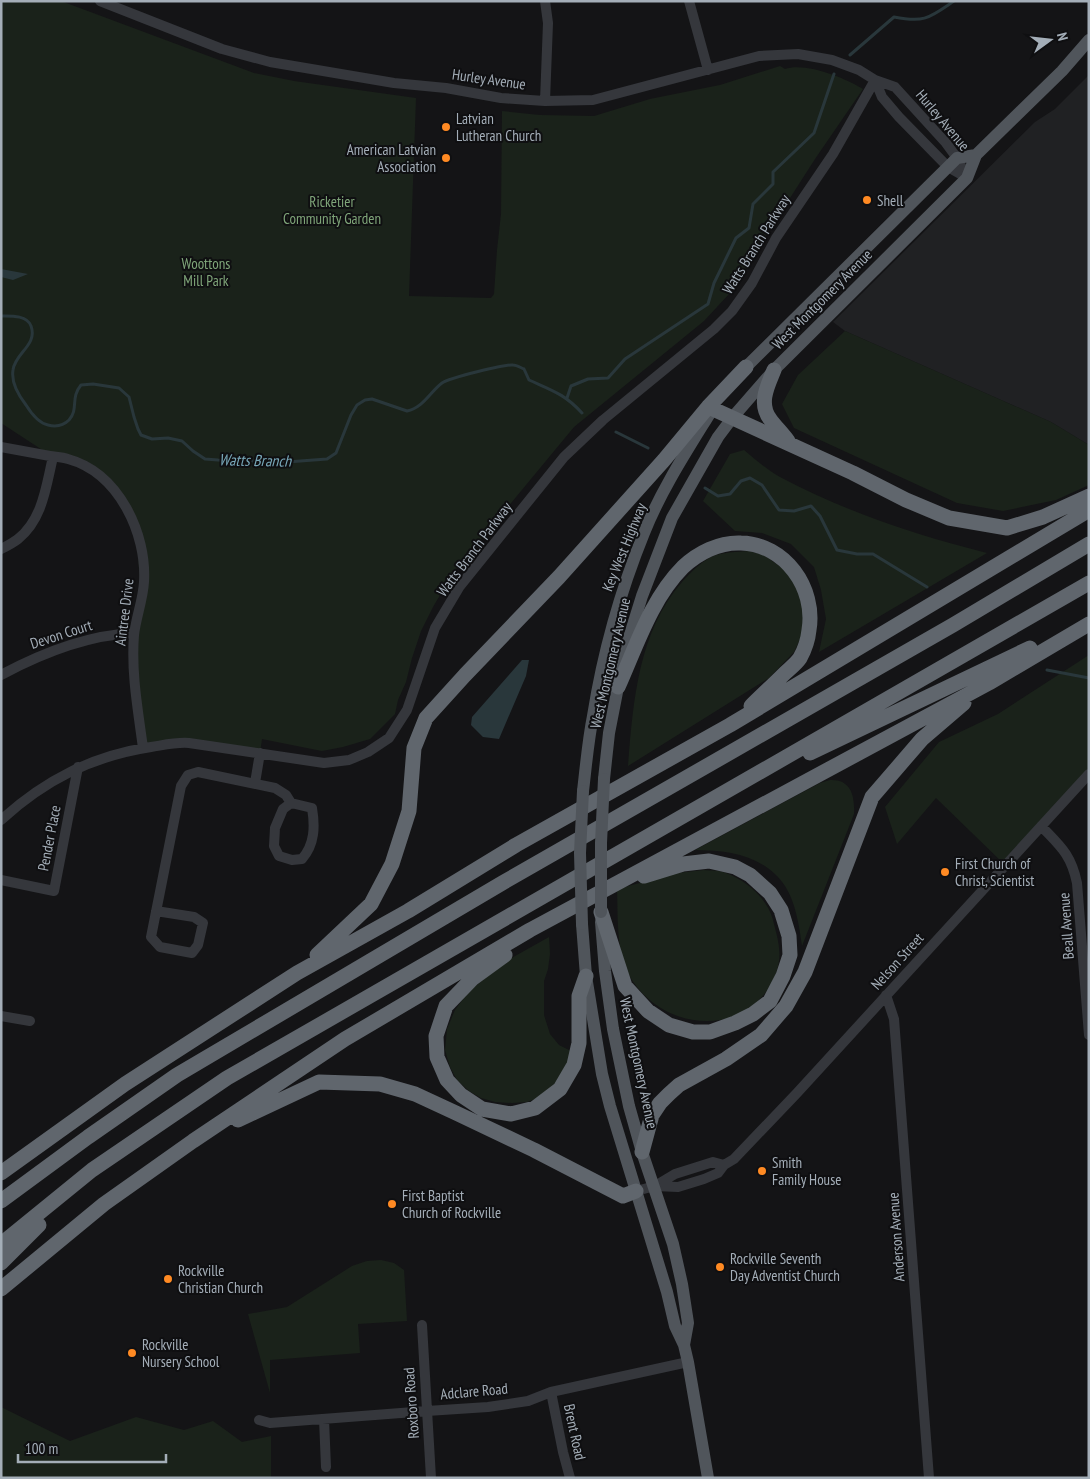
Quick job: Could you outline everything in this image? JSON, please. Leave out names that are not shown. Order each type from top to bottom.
[{"type":"highway","points":[[297,973],[372,904],[392,864],[409,811],[414,748],[426,718],[464,675],[559,577],[664,460],[708,407],[746,367]]},
{"type":"highway","points":[[774,370],[764,394],[765,407],[768,417],[790,444]]},
{"type":"highway","points":[[713,409],[949,518],[1007,528],[1043,517],[1089,496]]},
{"type":"highway","points":[[1,1173],[125,1084],[297,973],[408,911],[524,841],[730,725],[1089,510]]},
{"type":"highway","points":[[1061,560],[1089,537]]},
{"type":"highway","points":[[618,687],[657,599],[682,568],[708,549],[739,542],[753,544],[781,558],[794,570],[802,581],[808,596],[811,613],[810,628],[807,643],[799,660],[730,725]]},
{"type":"highway","points":[[1,1201],[88,1137],[178,1075],[495,887],[945,630],[1089,544]]},
{"type":"highway","points":[[1,1244],[92,1170],[227,1078],[1089,583]]},
{"type":"highway","points":[[707,802],[1089,619]]},
{"type":"highway","points":[[1,1289],[104,1204],[193,1141],[345,1039],[552,918],[989,683],[1089,624]]},
{"type":"highway","points":[[642,1152],[652,1115],[668,1094],[679,1085],[726,1059],[761,1035],[786,1006],[805,972],[872,797],[922,739],[989,683]]},
{"type":"highway","points":[[601,912],[625,986],[648,1012],[669,1025],[693,1032],[710,1032],[735,1023],[753,1014],[770,1001],[783,976],[790,955],[790,936],[780,910],[770,893],[750,875],[735,867],[709,861],[683,864],[612,886]]},
{"type":"highway","points":[[552,918],[472,979],[446,1006],[436,1036],[437,1057],[446,1080],[461,1095],[482,1109],[511,1114],[535,1108],[560,1089],[574,1065],[579,1042],[579,996],[586,976]]},
{"type":"highway","points":[[193,1141],[320,1082],[380,1084],[415,1094],[456,1112],[623,1196],[636,1191]]},
{"type":"highway","points":[[1,1263],[92,1170]]},
{"type":"main road","name":"West Montgomery Avenue","points":[[684,1345],[688,1323],[682,1284],[676,1255],[629,1106],[613,1029],[602,940],[600,843],[604,779],[609,733],[628,641],[642,596],[672,518],[718,437],[733,417],[774,370],[967,178],[976,155],[1062,71],[1089,40]]},
{"type":"main road","points":[[953,162],[976,155]]},
{"type":"main road","name":"West Montgomery Avenue","points":[[746,367],[953,162]]},
{"type":"main road","name":"Key West Highway","points":[[583,791],[592,716],[611,628],[645,531],[684,455],[713,409],[746,367]]},
{"type":"main road","name":"West Montgomery Avenue","points":[[583,791],[580,853],[582,924],[586,976],[602,1074],[667,1292],[675,1326],[684,1345],[708,1478]]},
{"type":"street","name":"Hurley Avenue","points":[[100,1],[222,49],[270,62],[394,83],[446,88],[501,98],[546,101],[593,100],[759,56],[798,54],[832,60],[860,70],[875,80],[895,87],[946,142],[953,162]]},
{"type":"street","points":[[545,1],[548,23],[546,101]]},
{"type":"street","points":[[689,1],[708,70]]},
{"type":"street","name":"Hurley Avenue","points":[[875,80],[884,100],[953,162],[967,178]]},
{"type":"street","name":"Watts Branch Parkway","points":[[1,820],[23,800],[46,784],[78,768],[119,752],[179,742],[324,763],[349,760],[368,752],[389,738],[407,710],[435,628],[460,586],[564,457],[602,420],[714,329],[732,311],[752,283],[776,238],[832,154],[875,80]]},
{"type":"street","name":"Aintree Drive","points":[[1,447],[68,459],[80,464],[98,474],[128,510],[142,546],[144,565],[144,583],[134,634],[133,674],[144,748]]},
{"type":"street","points":[[1,549],[19,538],[32,524],[42,507],[53,457]]},
{"type":"street","name":"Devon Court","points":[[1,675],[45,653],[98,637],[134,634]]},
{"type":"street","points":[[255,783],[260,753]]},
{"type":"street","name":"Pender Place","points":[[1,880],[54,891],[78,768]]},
{"type":"street","points":[[156,910],[194,917],[203,923],[198,945],[192,953],[160,947],[151,937],[156,910],[180,786],[188,775],[198,772],[275,788],[286,795],[291,803],[312,808],[315,827],[310,846],[302,859],[292,860],[279,856],[274,846],[275,828],[283,809],[291,803]]},
{"type":"street","name":"Nelson Street","points":[[636,1191],[655,1186],[678,1187],[718,1173],[724,1164],[734,1159],[1089,774]]},
{"type":"street","name":"Beall Avenue","points":[[1041,826],[1067,853],[1082,882],[1089,1035]]},
{"type":"street","name":"Anderson Avenue","points":[[886,995],[894,1019],[929,1478]]},
{"type":"street","points":[[1,1016],[30,1020]]},
{"type":"street","name":"Roxboro Road","points":[[422,1325],[431,1478]]},
{"type":"street","name":"Adclare Road","points":[[259,1420],[270,1423],[488,1407],[528,1401],[551,1392],[688,1362]]},
{"type":"street","name":"Brent Road","points":[[551,1392],[570,1478]]},
{"type":"street","points":[[324,1419],[326,1467]]},
{"type":"shaded area","points":[[1089,75],[1089,445],[1051,422],[845,331],[833,322],[1035,122],[1055,109]]},
{"type":"shaded area","points":[[1,269],[28,274],[13,280],[1,277]]},
{"type":"shaded area","points":[[522,660],[529,660],[526,676],[499,739],[483,737],[471,725],[472,717]]},
{"type":"green space","name":"Woottons Mill Park","points":[[1,1],[61,1],[254,73],[294,81],[416,98],[409,296],[491,298],[494,294],[501,214],[502,111],[540,115],[594,116],[650,99],[720,85],[780,66],[785,69],[794,67],[825,72],[863,89],[815,159],[729,294],[704,321],[574,427],[453,573],[421,631],[395,714],[370,739],[322,751],[262,739],[260,753],[189,743],[143,748],[133,674],[141,600],[136,527],[98,474],[53,457],[1,423]]},
{"type":"green space","points":[[845,331],[1051,422],[1089,445],[1089,485],[1056,500],[1003,511],[957,503],[794,428],[782,404],[798,375]]},
{"type":"green space","points":[[744,450],[775,474],[830,501],[908,530],[987,553],[819,652],[826,619],[821,590],[814,567],[791,544],[762,533],[735,531],[703,501],[730,454]]},
{"type":"green space","points":[[749,551],[764,555],[782,568],[795,582],[803,603],[804,631],[794,652],[769,678],[628,766],[632,718],[640,669],[656,623],[667,602],[685,578],[707,559],[720,554]]},
{"type":"green space","points":[[1089,655],[1089,774],[1005,865],[936,798],[897,844],[885,807],[939,742],[998,714]]},
{"type":"green space","points":[[830,780],[843,782],[850,790],[854,801],[854,814],[802,946],[792,900],[777,876],[757,861],[733,853],[695,850],[820,783]]},
{"type":"green space","points":[[704,870],[718,871],[734,876],[755,891],[766,904],[777,935],[779,961],[769,988],[752,1006],[733,1017],[703,1021],[688,1019],[660,1008],[648,999],[629,975],[622,956],[618,933],[617,889],[677,873]]},
{"type":"green space","points":[[549,937],[550,954],[544,981],[544,1015],[550,1034],[559,1045],[571,1051],[569,1063],[560,1079],[538,1098],[527,1102],[512,1103],[495,1102],[481,1098],[469,1091],[457,1080],[450,1067],[445,1050],[447,1029],[455,1010],[469,991],[508,960]]},
{"type":"green space","points":[[381,1260],[394,1263],[404,1270],[407,1321],[358,1324],[360,1353],[270,1360],[270,1393],[248,1314],[287,1307],[352,1266],[367,1261]]},
{"type":"green space","points":[[1,1407],[70,1441],[136,1417],[184,1430],[213,1421],[242,1442],[271,1436],[271,1478],[1,1478]]},
{"type":"waterway","points":[[850,55],[894,17],[904,19],[926,18],[954,1]]},
{"type":"waterway","points":[[567,398],[571,386],[588,379],[608,378],[625,359],[708,304],[714,283],[736,238],[749,228],[753,204],[773,184],[773,172],[814,133],[834,74]]},
{"type":"waterway","name":"Watts Branch","points":[[1,316],[22,318],[29,322],[31,326],[32,333],[29,344],[15,364],[13,375],[16,389],[38,420],[48,425],[57,426],[69,420],[74,412],[76,394],[81,385],[93,384],[119,388],[129,397],[141,435],[152,439],[168,438],[182,441],[205,459],[287,462],[327,459],[336,453],[351,415],[357,405],[365,400],[372,399],[407,411],[418,407],[442,383],[508,365],[524,369],[529,380],[564,397],[582,413]]},
{"type":"waterway","points":[[616,432],[648,448]]},
{"type":"waterway","points":[[705,488],[718,496],[730,494],[741,481],[750,478],[762,485],[779,510],[794,511],[811,506],[820,516],[837,550],[857,554],[873,554],[927,587]]},
{"type":"waterway","points":[[1047,670],[1089,678]]},
{"type":"place","name":"Latvian Lutheran Church","points":[[446,127]]},
{"type":"place","name":"American Latvian Association","points":[[446,158]]},
{"type":"place","name":"Shell","points":[[867,200]]},
{"type":"place","name":"First Church of Christ, Scientist","points":[[945,872]]},
{"type":"place","name":"Smith Family House","points":[[762,1171]]},
{"type":"place","name":"First Baptist Church of Rockville","points":[[392,1204]]},
{"type":"place","name":"Rockville Seventh Day Adventist Church","points":[[720,1267]]},
{"type":"place","name":"Rockville Christian Church","points":[[168,1279]]},
{"type":"place","name":"Rockville Nursery School","points":[[132,1353]]},
{"type":"park label","name":"Ricketier Community Garden","points":[[332,210]]}]
